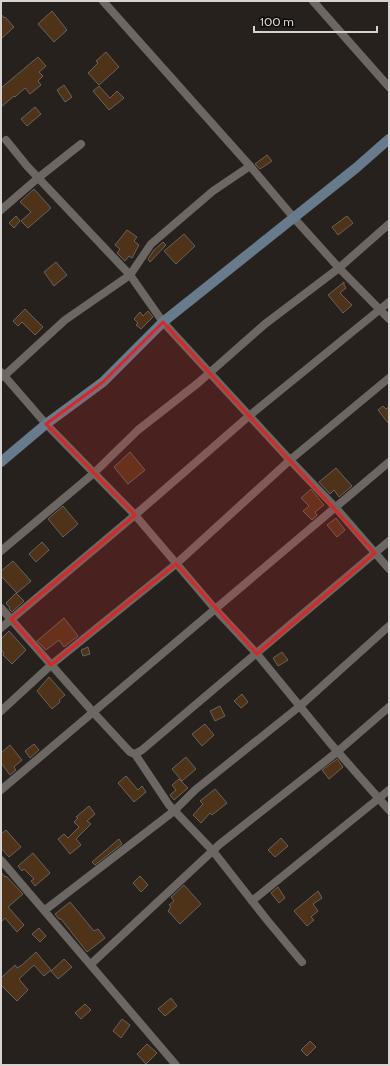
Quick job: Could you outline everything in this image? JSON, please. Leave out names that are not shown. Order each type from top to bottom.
[{"type":"street","points":[[103,1],[250,166],[294,218],[339,268],[389,319]]},
{"type":"street","points":[[313,1],[389,88]]},
{"type":"street","points":[[1,462],[46,424],[103,382],[163,322],[356,168],[389,139]]},
{"type":"street","points":[[6,140],[38,178],[130,274],[163,322],[336,508],[389,569]]},
{"type":"street","points":[[1,210],[81,144]]},
{"type":"street","points":[[250,166],[213,191],[151,244],[130,274],[65,320],[2,375],[46,424],[135,515],[176,564],[257,654],[337,752],[389,810]]},
{"type":"street","points":[[1,552],[94,473],[138,430],[210,373],[265,324],[339,268],[389,224]]},
{"type":"street","points":[[1,628],[249,416],[389,302]]},
{"type":"street","points":[[1,711],[51,665],[176,564],[290,460],[389,378]]},
{"type":"street","points":[[1,790],[389,462]]},
{"type":"street","points":[[134,754],[142,750],[257,654],[389,541]]},
{"type":"street","points":[[1,608],[93,712],[130,752],[134,754],[169,805],[213,851],[302,962]]},
{"type":"street","points":[[45,910],[174,810],[195,790],[300,706],[389,626]]},
{"type":"street","points":[[91,964],[213,851],[337,752],[389,707]]},
{"type":"street","points":[[252,901],[389,790]]},
{"type":"street","points":[[1,860],[176,1065]]},
{"type":"highlighted area","points":[[163,322],[375,553],[257,654],[176,564],[51,665],[11,619],[135,515],[46,424],[103,382]]},
{"type":"building","points":[[52,11],[67,30],[54,42],[38,24]]},
{"type":"building","points":[[1,14],[14,27],[1,39]]},
{"type":"building","points":[[106,52],[119,67],[99,85],[88,73],[98,63],[96,61]]},
{"type":"building","points":[[38,57],[46,66],[39,72],[43,76],[38,81],[41,85],[30,94],[25,88],[1,107],[1,88]]},
{"type":"building","points":[[64,85],[72,97],[65,102],[57,90]]},
{"type":"building","points":[[99,86],[110,98],[117,91],[124,98],[109,110],[93,91]]},
{"type":"building","points":[[35,107],[41,114],[27,126],[21,119]]},
{"type":"building","points":[[267,155],[272,161],[260,169],[255,164]]},
{"type":"building","points":[[34,189],[51,208],[28,228],[21,221],[31,212],[20,202]]},
{"type":"building","points":[[16,216],[20,221],[14,228],[9,223]]},
{"type":"building","points":[[347,216],[353,223],[338,235],[332,227]]},
{"type":"building","points":[[127,230],[137,237],[134,241],[139,245],[132,258],[129,256],[125,261],[117,253],[120,249],[115,245]]},
{"type":"building","points":[[184,234],[195,246],[176,264],[164,251]]},
{"type":"building","points":[[163,242],[166,245],[150,262],[148,259],[154,250]]},
{"type":"building","points":[[56,262],[67,275],[54,286],[44,272]]},
{"type":"building","points":[[344,282],[346,288],[340,293],[352,305],[343,313],[328,295]]},
{"type":"building","points":[[25,309],[43,327],[35,335],[22,322],[18,326],[13,321]]},
{"type":"building","points":[[148,311],[153,317],[141,329],[136,325],[138,323],[134,319],[140,312],[143,316]]},
{"type":"building","points":[[383,406],[386,409],[389,407],[389,424],[378,410]]},
{"type":"building","points":[[130,452],[145,470],[128,484],[114,467]]},
{"type":"building","points":[[336,468],[352,486],[339,497],[334,490],[330,494],[319,482]]},
{"type":"building","points":[[311,489],[324,505],[315,512],[317,515],[312,520],[303,511],[309,506],[301,498]]},
{"type":"building","points":[[63,506],[78,524],[63,537],[48,519]]},
{"type":"building","points":[[336,518],[345,530],[337,537],[327,525]]},
{"type":"building","points":[[42,542],[49,550],[36,562],[29,554]]},
{"type":"building","points":[[13,561],[31,581],[17,593],[1,576],[1,571]]},
{"type":"building","points":[[16,593],[24,601],[12,612],[6,603]]},
{"type":"building","points":[[64,618],[78,636],[64,647],[59,640],[46,650],[37,641]]},
{"type":"building","points":[[9,631],[26,650],[12,664],[3,655],[4,653],[1,650],[1,639]]},
{"type":"building","points":[[88,647],[90,654],[83,656],[81,650]]},
{"type":"building","points":[[282,652],[288,660],[278,666],[273,658]]},
{"type":"building","points":[[49,677],[65,695],[52,709],[37,691]]},
{"type":"building","points":[[242,694],[248,702],[241,708],[234,701]]},
{"type":"building","points":[[220,706],[225,716],[215,721],[210,711]]},
{"type":"building","points":[[205,724],[214,735],[202,746],[192,734]]},
{"type":"building","points":[[34,744],[39,750],[30,758],[25,751]]},
{"type":"building","points":[[10,745],[22,760],[14,767],[16,770],[10,775],[1,763],[1,753]]},
{"type":"building","points":[[186,757],[196,769],[182,781],[172,769]]},
{"type":"building","points":[[337,759],[343,767],[329,779],[322,770]]},
{"type":"building","points":[[126,776],[138,790],[142,786],[146,792],[134,802],[118,783]]},
{"type":"building","points":[[179,779],[188,788],[174,800],[170,795],[176,790],[172,785]]},
{"type":"building","points":[[215,789],[227,803],[212,815],[210,813],[201,823],[193,815],[203,804],[200,801]]},
{"type":"building","points":[[89,806],[95,814],[87,821],[91,824],[76,839],[81,845],[70,854],[58,839],[64,834],[68,838],[79,827],[74,822],[78,818],[76,817]]},
{"type":"building","points":[[6,830],[21,847],[9,857],[1,848],[1,834]]},
{"type":"building","points":[[281,838],[288,846],[275,857],[268,850]]},
{"type":"building","points":[[119,839],[122,844],[95,865],[92,862]]},
{"type":"building","points":[[33,853],[50,873],[35,886],[31,881],[34,879],[24,869],[22,871],[18,866]]},
{"type":"building","points":[[1,872],[23,894],[8,907],[24,925],[17,932],[5,918],[1,922]]},
{"type":"building","points":[[140,876],[148,885],[141,892],[133,883]]},
{"type":"building","points":[[184,885],[201,904],[180,924],[168,911],[171,907],[169,905],[174,901],[171,897]]},
{"type":"building","points":[[278,887],[285,898],[279,903],[271,893]]},
{"type":"building","points":[[318,891],[322,898],[313,904],[318,911],[311,917],[314,920],[307,926],[294,911]]},
{"type":"building","points":[[70,902],[94,931],[98,929],[105,938],[87,952],[61,919],[59,919],[55,914]]},
{"type":"building","points":[[39,928],[46,936],[40,942],[32,934]]},
{"type":"building","points":[[36,952],[51,970],[44,976],[34,965],[19,979],[28,990],[17,1001],[1,985],[1,978],[15,965],[17,968],[22,965]]},
{"type":"building","points":[[64,959],[72,967],[58,979],[51,971]]},
{"type":"building","points":[[171,998],[177,1006],[165,1016],[158,1009]]},
{"type":"building","points":[[85,1004],[91,1010],[81,1019],[75,1013]]},
{"type":"building","points":[[122,1019],[130,1025],[121,1038],[113,1031]]},
{"type":"building","points":[[310,1041],[316,1047],[307,1056],[301,1050]]},
{"type":"building","points":[[147,1044],[157,1053],[146,1064],[137,1054]]}]
